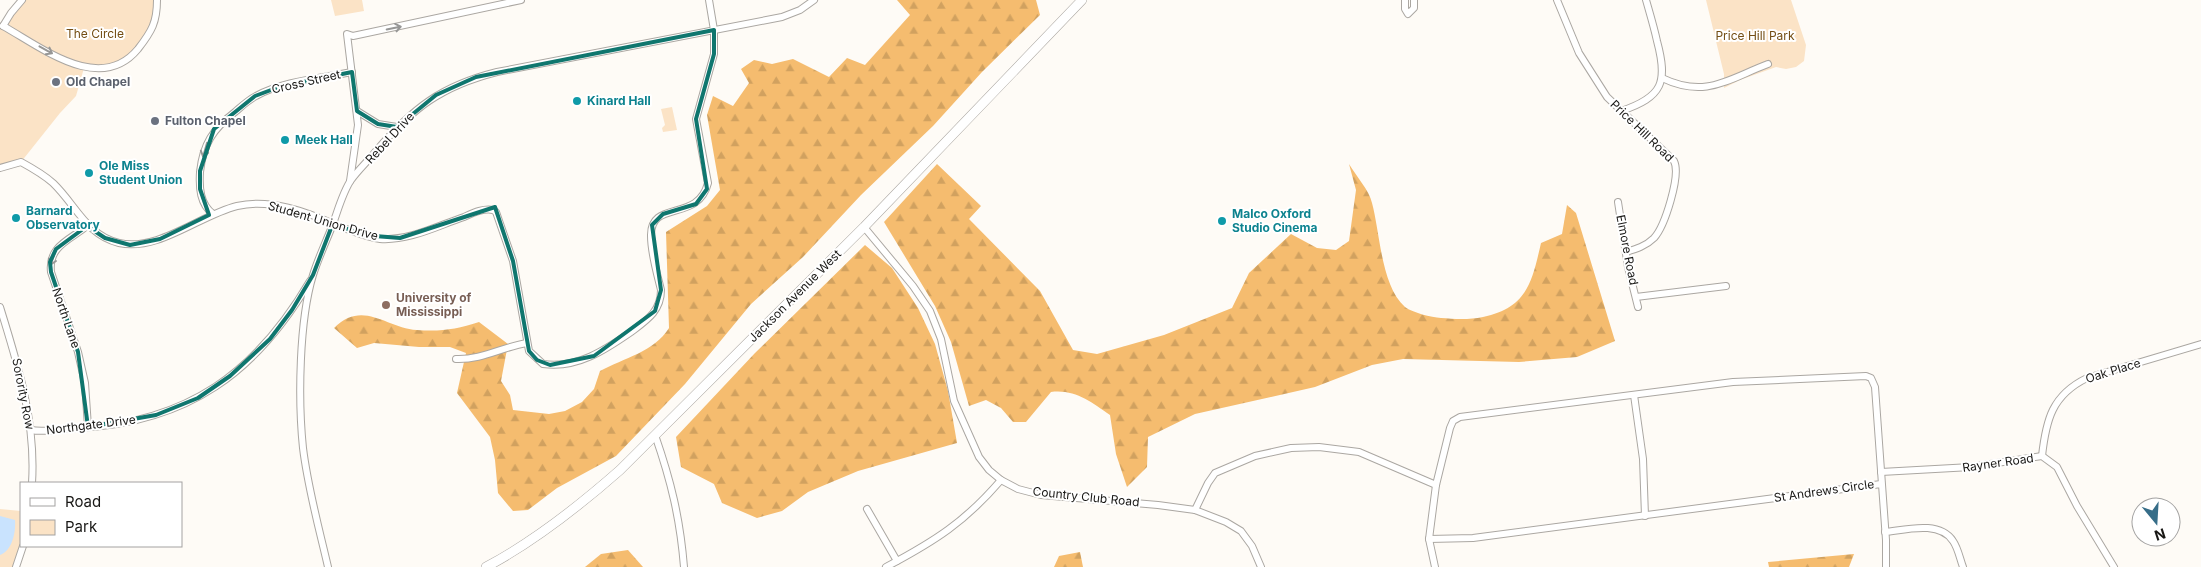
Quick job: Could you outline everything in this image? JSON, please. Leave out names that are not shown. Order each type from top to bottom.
[{"type":"main road","name":"Jackson Avenue West","points":[[486,567],[539,536],[579,507],[620,470],[864,227],[1079,1]]},
{"type":"street","points":[[22,0],[10,13],[2,26],[74,65],[94,69],[109,67],[121,62],[134,53],[156,21],[157,0]]},
{"type":"street","points":[[350,181],[356,146],[357,111],[347,34],[352,36],[426,22],[521,0]]},
{"type":"street","points":[[709,0],[714,30]]},
{"type":"street","name":"Rebel Drive","points":[[328,567],[312,500],[303,448],[301,391],[306,310],[313,275],[350,181],[397,127],[436,95],[476,77],[787,16],[804,8],[814,0]]},
{"type":"street","points":[[1405,0],[1405,9],[1408,14],[1414,8],[1414,0]]},
{"type":"street","name":"Price Hill Road","points":[[1557,0],[1585,64],[1607,97],[1674,161],[1677,167],[1660,231],[1646,245],[1626,252]]},
{"type":"street","points":[[1621,111],[1639,105],[1651,97],[1658,89],[1662,78],[1663,65],[1646,0]]},
{"type":"street","name":"Student Union Drive","points":[[0,168],[21,162],[53,184],[87,226],[105,238],[130,244],[160,239],[213,214],[238,206],[258,203],[278,205],[333,223],[362,235],[380,239],[400,238],[478,211],[493,210],[496,212],[513,261],[527,343],[533,356],[543,364],[561,365],[577,362],[610,347],[648,320],[659,305],[661,290],[651,236],[652,226],[657,218],[663,214],[696,204],[702,199],[708,183],[696,119],[711,71],[714,54],[714,30]]},
{"type":"street","points":[[1662,78],[1675,84],[1689,87],[1713,87],[1768,64]]},
{"type":"street","name":"Cross Street","points":[[213,214],[206,207],[200,189],[200,171],[205,146],[213,132],[255,96],[279,87],[352,72]]},
{"type":"street","points":[[357,111],[378,124],[397,127]]},
{"type":"street","name":"Elmore Road","points":[[1618,202],[1636,298],[1726,286]]},
{"type":"street","name":"North Lane","points":[[87,226],[56,249],[50,262],[51,272],[78,352],[85,383],[88,427]]},
{"type":"street","name":"Country Club Road","points":[[864,227],[913,286],[930,311],[941,339],[954,401],[965,430],[979,457],[989,470],[1001,480],[1018,489],[1041,495],[1194,510],[1226,522],[1241,531],[1252,546],[1261,567]]},
{"type":"street","name":"Northgate Drive","points":[[31,430],[124,423],[156,415],[198,398],[230,376],[270,339],[292,310],[313,275]]},
{"type":"street","points":[[1636,298],[1638,306]]},
{"type":"street","name":"Sorority Row","points":[[0,307],[18,362],[31,430],[32,482]]},
{"type":"street","points":[[292,310],[306,310]]},
{"type":"street","points":[[456,359],[470,360],[527,343]]},
{"type":"street","name":"Oak Place","points":[[2042,456],[2048,419],[2055,404],[2073,385],[2087,378],[2201,344]]},
{"type":"street","name":"St Andrews Circle","points":[[1866,376],[1872,378],[1875,388],[1881,472],[1881,484],[1473,538],[1429,539],[1436,485],[1453,421],[1460,418],[1733,382],[1866,376]]},
{"type":"street","points":[[1634,395],[1643,459],[1645,516]]},
{"type":"street","points":[[655,435],[670,476],[678,511],[684,567]]},
{"type":"street","points":[[1194,510],[1208,483],[1216,473],[1255,456],[1291,448],[1319,447],[1359,452],[1436,485]]},
{"type":"street","name":"Rayner Road","points":[[1881,472],[1971,468],[2042,456],[2057,467],[2077,506],[2114,567]]},
{"type":"street","points":[[886,567],[920,550],[953,528],[977,508],[1001,480]]},
{"type":"street","points":[[1881,484],[1886,567]]},
{"type":"street","points":[[867,509],[898,561]]},
{"type":"street","points":[[1885,532],[1934,528],[1954,542],[1963,567]]},
{"type":"street","points":[[1429,539],[1435,567]]},
{"type":"street","points":[[16,567],[23,547]]},
{"type":"highlighted area","points":[[714,30],[714,54],[696,119],[707,189],[696,204],[663,214],[652,225],[661,290],[655,311],[594,356],[550,365],[537,360],[529,351],[513,261],[495,207],[400,238],[362,235],[333,223],[313,275],[292,310],[270,339],[230,376],[198,398],[156,415],[88,427],[78,352],[51,272],[50,262],[56,249],[87,226],[105,238],[130,245],[160,239],[209,215],[200,189],[200,171],[214,129],[255,96],[279,87],[352,72],[357,111],[378,124],[397,127],[436,95],[476,77]]},
{"type":"green space","name":"The Circle","points":[[22,0],[157,0],[153,20],[135,49],[118,63],[108,67],[84,68],[76,96],[21,162],[0,168],[0,27],[3,26]]},
{"type":"green space","points":[[331,0],[362,0],[364,11],[335,16]]},
{"type":"green space","points":[[897,0],[1036,0],[1040,15],[982,72],[933,126],[861,195],[803,257],[751,304],[685,384],[616,456],[557,488],[528,510],[513,511],[498,493],[495,460],[490,437],[457,393],[466,353],[450,347],[419,347],[374,343],[357,348],[334,328],[345,320],[365,315],[406,328],[426,331],[449,329],[479,322],[508,344],[501,381],[510,395],[513,410],[549,414],[565,411],[582,402],[594,389],[600,371],[647,349],[663,336],[669,328],[666,232],[707,206],[720,190],[707,115],[713,96],[733,106],[749,83],[741,69],[754,60],[772,64],[793,59],[829,77],[847,58],[865,65],[910,15]]},
{"type":"green space","name":"Price Hill Park","points":[[1706,0],[1791,0],[1806,45],[1804,61],[1796,67],[1786,69],[1776,67],[1724,88],[1724,74]]},
{"type":"green space","points":[[672,107],[677,130],[663,132],[662,128],[665,125],[661,109]]},
{"type":"green space","points":[[937,164],[981,206],[969,219],[1040,291],[1073,350],[1097,354],[1164,335],[1232,308],[1249,273],[1291,234],[1317,248],[1336,250],[1349,241],[1356,190],[1349,164],[1370,198],[1386,273],[1397,298],[1405,307],[1427,316],[1472,319],[1498,313],[1509,307],[1518,300],[1530,281],[1541,243],[1562,234],[1567,205],[1576,213],[1615,341],[1577,357],[1519,362],[1403,359],[1372,365],[1315,387],[1195,414],[1148,437],[1147,467],[1127,487],[1116,454],[1110,415],[1082,398],[1068,392],[1051,392],[1026,422],[1013,422],[1001,408],[986,400],[969,406],[951,342],[935,306],[884,222]]},
{"type":"green space","points":[[865,245],[892,268],[918,308],[935,344],[948,391],[957,443],[858,471],[808,492],[782,511],[757,518],[722,503],[714,484],[681,467],[676,437],[755,353]]},
{"type":"green space","points":[[0,509],[20,511],[21,547],[16,567],[0,567]]},
{"type":"green space","points":[[628,550],[643,567],[585,567],[601,554]]},
{"type":"green space","points":[[1080,552],[1083,567],[1054,567],[1059,556]]},
{"type":"green space","points":[[1854,554],[1849,567],[1769,567],[1768,562]]},
{"type":"water","points":[[0,516],[15,520],[15,525],[14,535],[8,550],[0,555]]},
{"type":"place","name":"Old Chapel","points":[[56,82]]},
{"type":"place","name":"Kinard Hall","points":[[577,101]]},
{"type":"place","name":"Fulton Chapel","points":[[155,121]]},
{"type":"place","name":"Meek Hall","points":[[285,140]]},
{"type":"place","name":"Ole Miss Student Union","points":[[89,173]]},
{"type":"place","name":"Barnard Observatory","points":[[16,218]]},
{"type":"place","name":"Malco Oxford Studio Cinema","points":[[1222,221]]},
{"type":"place","name":"University of Mississippi","points":[[386,305]]}]
